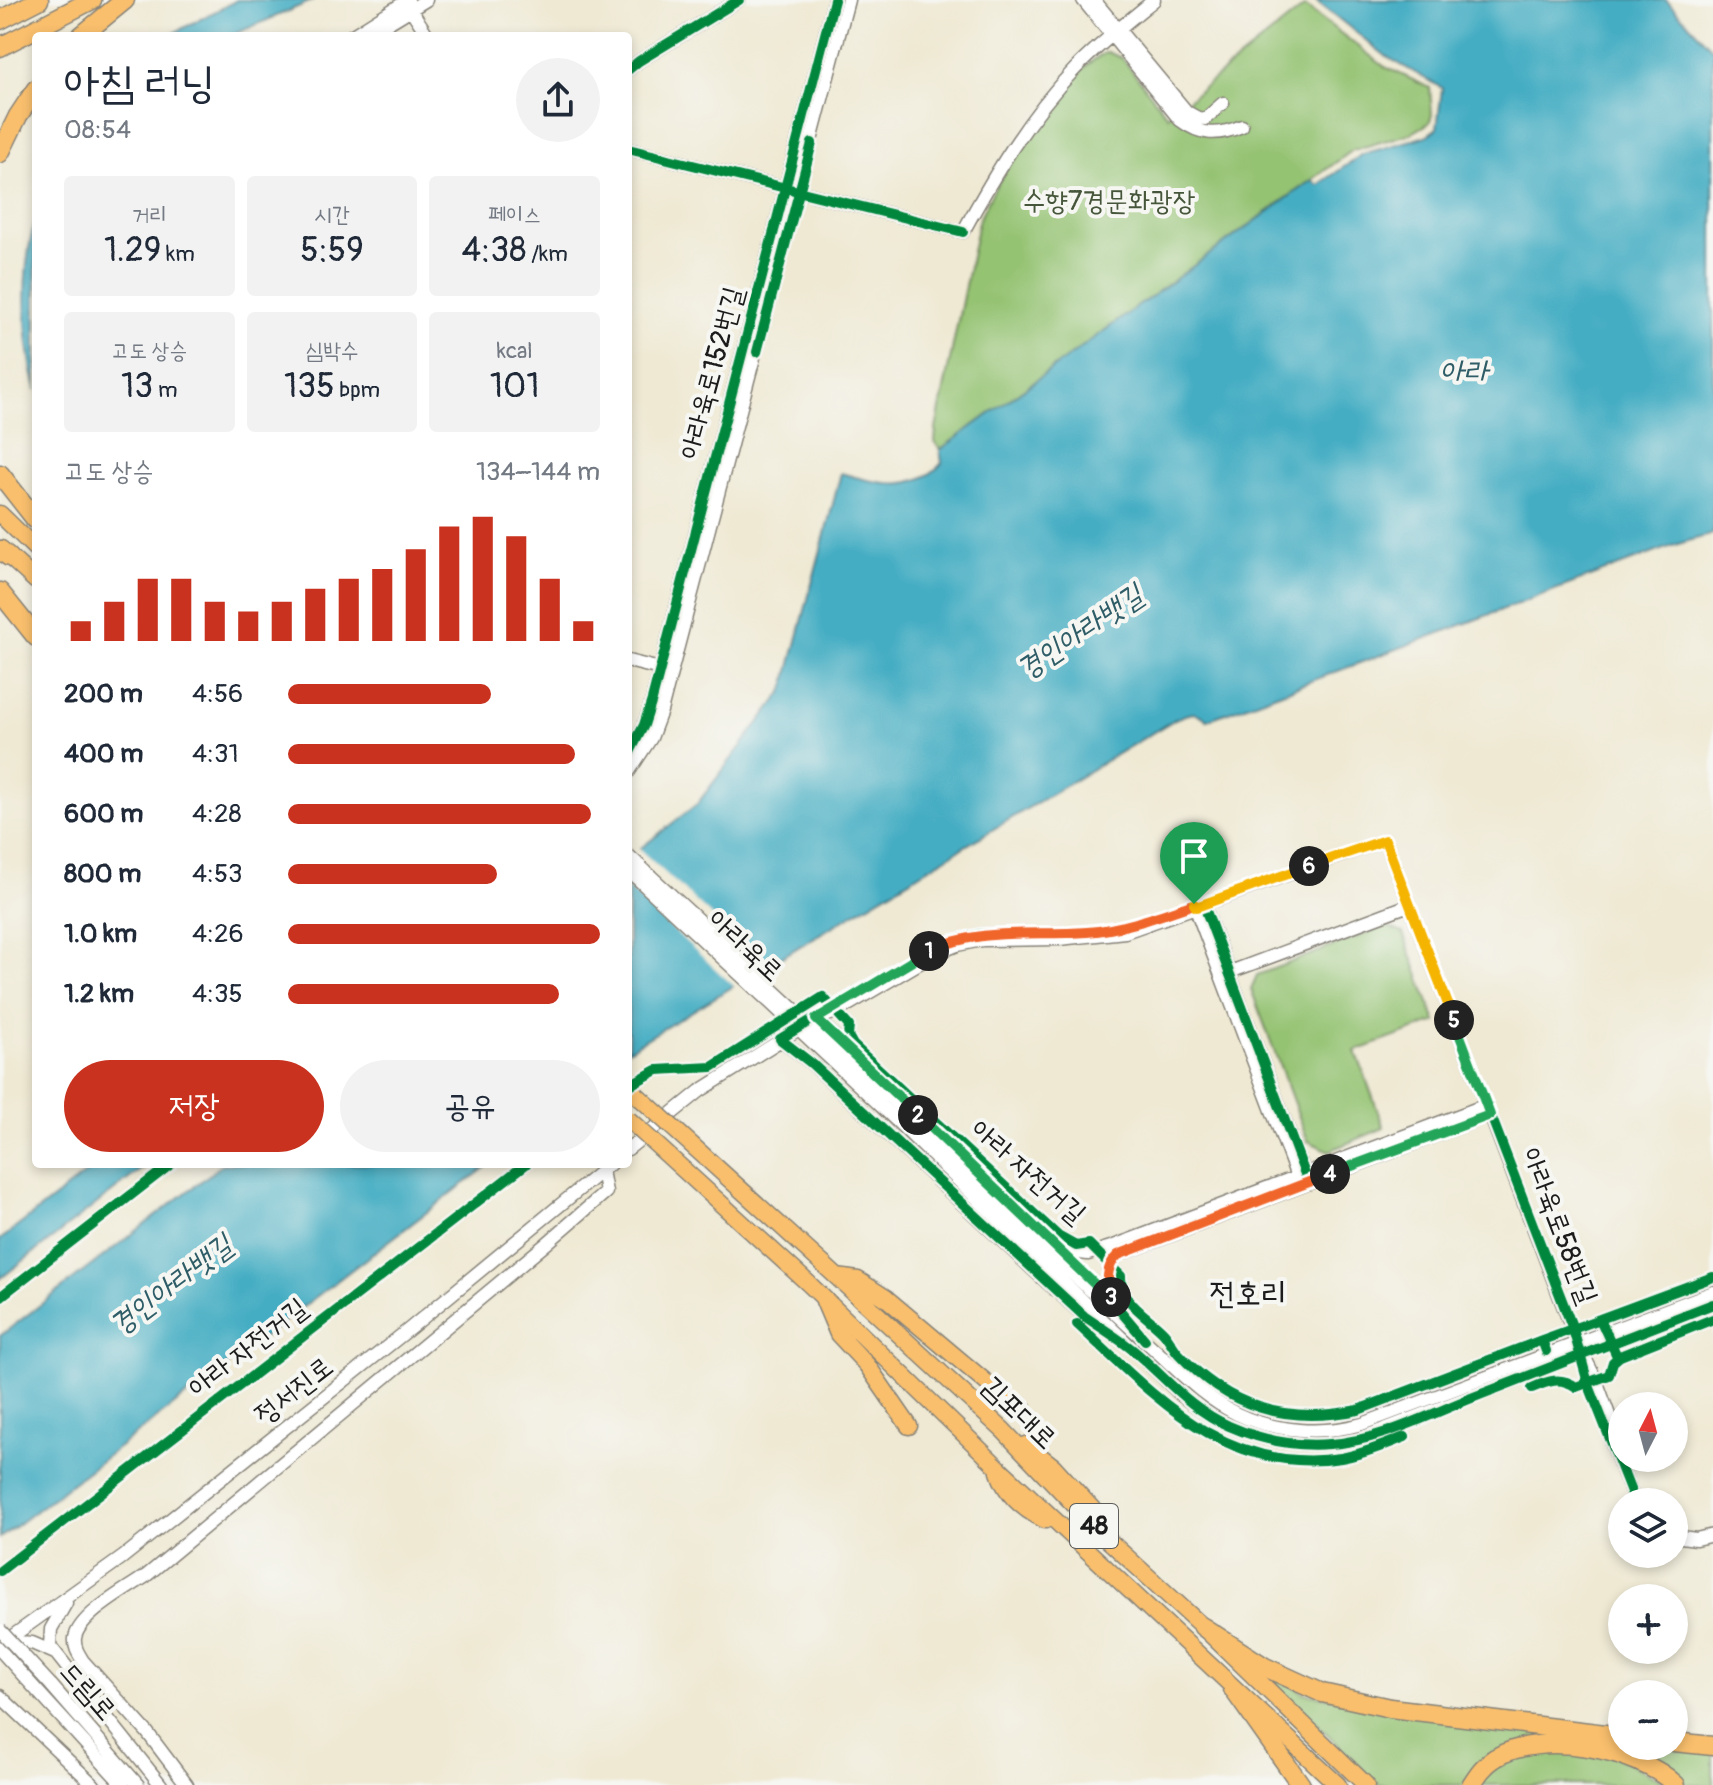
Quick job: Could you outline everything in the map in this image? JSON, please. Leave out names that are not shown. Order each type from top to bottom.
[{"type":"highway","points":[[0,20],[39,0]]},
{"type":"highway","points":[[0,47],[92,0]]},
{"type":"highway","points":[[86,32],[125,0]]},
{"type":"highway","points":[[0,153],[32,95]]},
{"type":"highway","points":[[0,474],[32,515]]},
{"type":"highway","points":[[0,592],[32,632]]},
{"type":"highway","points":[[1203,1627],[1265,1667],[1322,1693],[1390,1708],[1608,1734]]},
{"type":"highway","points":[[1233,1689],[1301,1785]]},
{"type":"highway","points":[[1688,1743],[1713,1746]]},
{"type":"highway","points":[[1471,1785],[1481,1769],[1495,1758],[1531,1745],[1608,1751],[1631,1757],[1648,1764],[1676,1785]]},
{"type":"main road","points":[[0,514],[32,545]]},
{"type":"main road","points":[[3,552],[32,577]]},
{"type":"main road","name":"김포대로","points":[[632,1091],[1003,1430],[1107,1539],[1366,1785]]},
{"type":"main road","name":"김포대로","points":[[632,1123],[823,1296],[998,1467],[1338,1785]]},
{"type":"main road","points":[[830,1271],[858,1280],[886,1298],[1006,1399],[1023,1408]]},
{"type":"main road","points":[[823,1296],[838,1334],[867,1365],[909,1426]]},
{"type":"street","points":[[358,32],[406,6],[426,0]]},
{"type":"street","points":[[632,67],[739,0]]},
{"type":"street","name":"아라육로152번길","points":[[632,748],[644,725],[660,669],[834,0]]},
{"type":"street","name":"아라육로152번길","points":[[632,767],[658,721],[848,0]]},
{"type":"street","points":[[1083,0],[1114,32],[1194,129],[1217,134],[1242,126]]},
{"type":"street","points":[[1094,0],[1114,32]]},
{"type":"street","points":[[632,141],[800,190],[963,232],[999,169],[1039,111],[1076,67],[1154,0]]},
{"type":"street","points":[[372,32],[406,6]]},
{"type":"street","points":[[406,6],[416,32]]},
{"type":"street","points":[[406,6],[425,32]]},
{"type":"street","points":[[1205,119],[1223,103]]},
{"type":"street","points":[[1184,116],[1205,119],[1217,125],[1217,134]]},
{"type":"street","points":[[632,150],[786,186]]},
{"type":"street","points":[[632,662],[660,669]]},
{"type":"street","name":"아라육로58번길","points":[[780,1039],[898,968],[954,940],[981,934],[1104,930],[1143,922],[1385,840],[1580,1348]]},
{"type":"street","name":"아라육로","points":[[632,859],[884,1101],[1182,1396],[1209,1415],[1259,1437],[1304,1445],[1345,1442],[1391,1429],[1713,1292]]},
{"type":"street","name":"아라육로","points":[[632,874],[1204,1395],[1227,1409],[1270,1425],[1315,1430],[1362,1424],[1713,1304]]},
{"type":"street","points":[[1198,905],[1230,972],[1303,1179]]},
{"type":"street","points":[[1198,905],[1303,1179]]},
{"type":"street","points":[[1230,972],[1409,905]]},
{"type":"street","points":[[816,1019],[1112,1301],[1145,1340]]},
{"type":"street","points":[[811,1063],[815,1051],[834,1037]]},
{"type":"street","points":[[632,1146],[700,1091],[780,1039],[811,1063],[1084,1316],[1133,1350]]},
{"type":"street","points":[[1060,1251],[1079,1254],[1097,1252],[1488,1110]]},
{"type":"street","name":"정서진로","points":[[3,1645],[70,1597],[419,1321],[605,1168]]},
{"type":"street","points":[[187,1785],[147,1732],[83,1661],[75,1648],[75,1635],[81,1625],[158,1566],[606,1192],[606,1168]]},
{"type":"street","points":[[1112,1301],[1108,1274],[1110,1264],[1118,1255],[1303,1179]]},
{"type":"street","points":[[1580,1348],[1608,1412]]},
{"type":"street","points":[[1580,1348],[1588,1383],[1629,1488]]},
{"type":"street","points":[[1688,1538],[1713,1535]]},
{"type":"street","points":[[1688,1546],[1713,1542]]},
{"type":"street","points":[[70,1597],[51,1629],[50,1646],[161,1785]]},
{"type":"street","name":"드림로","points":[[0,1630],[123,1785]]},
{"type":"street","points":[[3,1645],[32,1643],[56,1654]]},
{"type":"street","name":"드림로","points":[[3,1645],[138,1785]]},
{"type":"street","points":[[1,1698],[94,1785]]},
{"type":"green space","name":"수향7경문화광장","points":[[1305,6],[1385,67],[1430,88],[1432,115],[1429,123],[1412,133],[1353,150],[940,450],[935,442],[936,429],[978,222],[1015,154],[1054,101],[1092,61],[1108,52],[1122,58],[1168,116]]},
{"type":"green space","points":[[1386,926],[1403,933],[1436,1022],[1356,1051],[1384,1128],[1329,1151],[1308,1141],[1251,989],[1257,975]]},
{"type":"green space","points":[[1261,1669],[1305,1693],[1608,1742],[1608,1746],[1548,1738],[1465,1785],[1379,1785]]},
{"type":"green space","points":[[1527,1750],[1608,1754],[1608,1760],[1623,1760],[1672,1785],[1476,1785],[1485,1773]]},
{"type":"green space","points":[[1688,1751],[1713,1753],[1713,1785],[1687,1785],[1660,1760],[1688,1760]]},
{"type":"water","points":[[237,0],[314,0],[239,32],[176,32]]},
{"type":"water","name":"아라","points":[[1315,0],[1666,0],[1713,49],[1713,534],[1678,544],[1207,720],[1193,713],[1177,718],[632,1048],[632,855],[697,804],[784,690],[841,473],[894,483],[920,479],[931,473],[942,463],[940,450],[1312,180],[1318,185],[1363,154],[1426,136],[1437,128],[1442,88],[1387,57]]},
{"type":"water","points":[[32,234],[32,368],[25,304]]},
{"type":"water","points":[[93,1168],[143,1168],[0,1279],[0,1240]]},
{"type":"water","name":"경인아라뱃길","points":[[218,1168],[485,1168],[0,1538],[0,1336]]},
{"type":"pier","points":[[636,846],[769,969],[737,989],[632,892],[632,850]]},
{"type":"cycle path","points":[[632,67],[739,0]]},
{"type":"cycle path","points":[[632,748],[652,700],[834,0]]},
{"type":"cycle path","points":[[757,352],[812,143]]},
{"type":"cycle path","points":[[632,150],[963,232]]},
{"type":"cycle path","points":[[1385,840],[1573,1329],[1580,1355],[1403,1426],[1348,1442],[1304,1444],[1278,1441],[1229,1426],[1202,1411],[1134,1351],[1084,1316],[811,1063],[780,1039],[898,968],[954,940],[981,934],[1064,933],[1117,928],[1203,903],[1385,840]]},
{"type":"cycle path","points":[[1203,903],[1308,1182]]},
{"type":"cycle path","name":"아라 자전거길","points":[[632,1084],[657,1070],[712,1067],[823,997],[849,1026],[848,1036],[853,1045],[1058,1236],[1076,1246],[1089,1244],[1121,1276],[1130,1301],[1164,1333],[1197,1372],[1238,1399],[1260,1407],[1307,1415],[1358,1410],[1542,1340]]},
{"type":"cycle path","points":[[1108,1277],[1113,1259],[1123,1252],[1490,1115]]},
{"type":"cycle path","points":[[0,1297],[166,1168]]},
{"type":"cycle path","name":"아라 자전거길","points":[[0,1571],[521,1168]]},
{"type":"cycle path","points":[[1048,1240],[1112,1301],[1145,1340]]},
{"type":"cycle path","points":[[1600,1319],[1713,1277]]},
{"type":"cycle path","points":[[1580,1355],[1713,1304]]},
{"type":"cycle path","points":[[1546,1351],[1542,1340],[1600,1319],[1616,1354]]},
{"type":"cycle path","points":[[1532,1388],[1554,1381],[1576,1387],[1609,1375],[1613,1362],[1620,1356],[1713,1319]]},
{"type":"cycle path","points":[[1077,1324],[1134,1377],[1194,1424],[1226,1442],[1261,1455],[1299,1460],[1341,1458],[1405,1437]]},
{"type":"cycle path","points":[[1580,1355],[1629,1488]]},
{"type":"district","name":"전호리","points":[[1248,1294]]},
{"type":"route","points":[[1385,840],[1490,1115],[1123,1252],[1113,1259],[1108,1269],[1112,1301],[816,1019],[898,968],[954,940],[981,934],[1104,930],[1143,922],[1194,904],[1196,907],[1385,840]]}]
